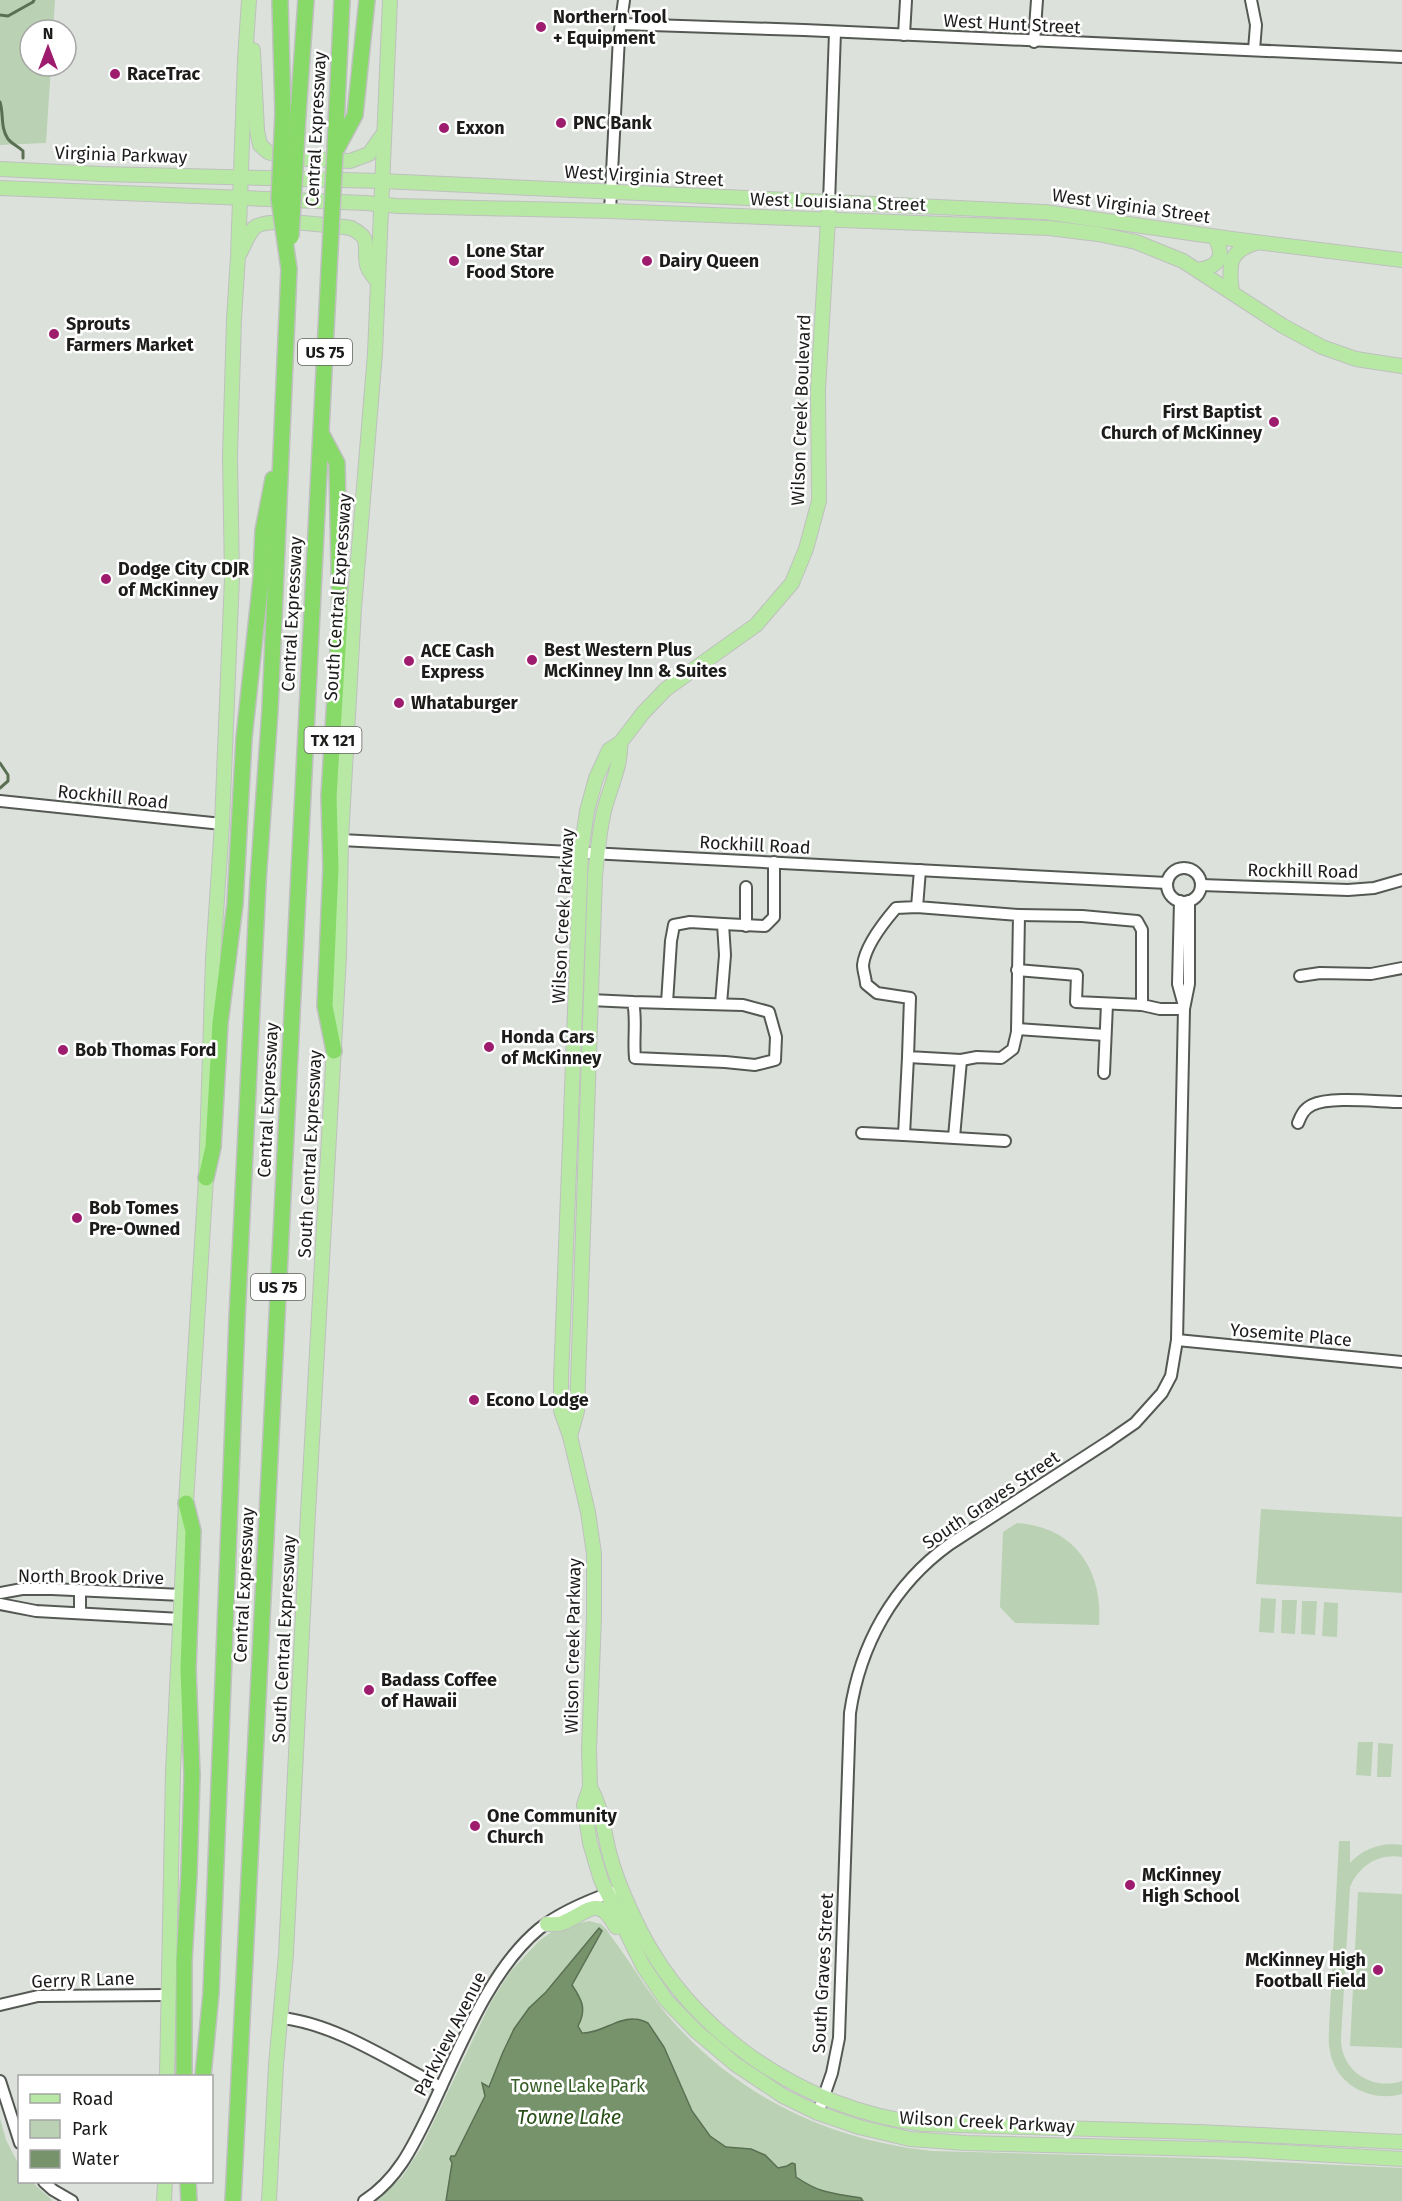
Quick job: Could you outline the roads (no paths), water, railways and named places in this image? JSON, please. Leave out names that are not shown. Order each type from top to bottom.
[{"type":"highway","points":[[280,0],[291,113]]},
{"type":"highway","name":"Central Expressway","points":[[203,2075],[211,1994],[237,1319],[283,426],[290,269],[291,113],[306,0]]},
{"type":"highway","name":"Central Expressway","points":[[233,2201],[342,0]]},
{"type":"highway","points":[[335,153],[354,116],[367,0]]},
{"type":"highway","points":[[206,1178],[213,1148],[220,1023],[235,904],[244,738],[261,579],[263,531],[283,426]]},
{"type":"highway","name":"TX 121","points":[[321,433],[337,463],[338,475],[340,617],[329,796],[331,868],[325,1006],[334,1051]]},
{"type":"highway","points":[[184,2075],[184,1961],[192,1775],[188,1669],[193,1531],[186,1503]]},
{"type":"highway","points":[[188,2183],[189,2201]]},
{"type":"highway","points":[[194,2201],[195,2183]]},
{"type":"main road","points":[[250,0],[260,145],[268,152],[286,158],[350,161],[369,154],[384,133]]},
{"type":"main road","points":[[167,2075],[173,1771],[186,1503],[206,1178],[210,1016],[222,824],[232,577],[230,456],[234,319],[242,177],[245,59],[250,0]]},
{"type":"main road","name":"South Central Expressway","points":[[269,2201],[276,2065],[282,2018],[334,1051],[339,957],[341,840],[354,609],[375,353],[390,0]]},
{"type":"main road","name":"Virginia Parkway","points":[[0,169],[242,177]]},
{"type":"main road","name":"West Virginia Street","points":[[242,177],[382,181],[1026,211],[1088,217],[1258,243],[1402,260]]},
{"type":"main road","name":"Virginia Parkway","points":[[0,188],[241,197]]},
{"type":"main road","name":"West Louisiana Street","points":[[241,197],[403,206],[610,211],[1066,230],[1125,239],[1159,251],[1198,270],[1283,326],[1323,347],[1356,359],[1402,366]]},
{"type":"main road","name":"Wilson Creek Boulevard","points":[[620,743],[666,689],[756,625],[792,583],[806,549],[819,501],[818,390],[829,203]]},
{"type":"main road","points":[[1025,227],[1026,211]]},
{"type":"main road","points":[[238,256],[254,228],[262,224],[277,221],[351,228],[360,232],[366,240],[367,268],[378,282]]},
{"type":"main road","points":[[1198,270],[1212,266],[1219,259],[1221,249],[1215,237]]},
{"type":"main road","points":[[1232,292],[1230,270],[1232,260],[1241,249],[1258,243]]},
{"type":"main road","name":"Wilson Creek Parkway","points":[[570,1436],[577,1411],[597,853],[604,812],[621,755],[620,743],[609,750],[596,778],[587,811],[581,852],[561,1379],[561,1412],[570,1436],[588,1512],[594,1554],[590,1787],[584,1805],[601,1880],[615,1891],[655,1957],[701,2014],[732,2043],[765,2067],[824,2098],[867,2113],[908,2122],[945,2126],[1198,2132],[1402,2142]]},
{"type":"main road","name":"Wilson Creek Parkway","points":[[615,1891],[622,1925],[652,1982],[666,2000],[696,2031],[735,2064],[783,2096],[818,2113],[873,2131],[910,2139],[966,2143],[1262,2150],[1402,2159]]},
{"type":"main road","points":[[547,1924],[561,1924],[587,1910],[598,1908],[605,1910],[650,1984],[666,2000]]},
{"type":"main road","points":[[910,2139],[930,2134],[990,2135],[999,2127]]},
{"type":"main road","points":[[164,2201],[165,2183]]},
{"type":"street","points":[[610,211],[624,0]]},
{"type":"street","points":[[904,35],[906,0]]},
{"type":"street","points":[[1034,42],[1036,0]]},
{"type":"street","points":[[1251,0],[1256,25],[1254,50]]},
{"type":"street","name":"West Hunt Street","points":[[621,24],[1402,57]]},
{"type":"street","name":"Wilson Creek Boulevard","points":[[829,203],[835,32]]},
{"type":"street","name":"Rockhill Road","points":[[2,802],[222,824]]},
{"type":"street","name":"Rockhill Road","points":[[341,840],[1167,883]]},
{"type":"street","points":[[667,1003],[674,925],[690,922],[765,926],[774,916],[774,862]]},
{"type":"street","points":[[1184,868],[1194,871],[1201,880],[1201,885],[1198,895],[1185,901],[1171,896],[1167,883],[1174,871],[1184,868]]},
{"type":"street","points":[[917,907],[920,870]]},
{"type":"street","name":"Rockhill Road","points":[[1201,885],[1348,890],[1374,888],[1402,880]]},
{"type":"street","points":[[746,887],[746,926]]},
{"type":"street","name":"South Graves Street","points":[[818,2113],[836,2061],[840,2027],[849,1725],[858,1676],[871,1640],[899,1593],[934,1556],[1135,1423],[1162,1393],[1171,1376],[1177,1340],[1184,1008],[1178,984],[1185,901]]},
{"type":"street","points":[[904,1135],[910,998],[877,993],[867,984],[863,965],[882,923],[896,908],[917,907],[1137,921],[1142,930],[1142,1005]]},
{"type":"street","points":[[908,1057],[961,1060],[977,1057],[1001,1058],[1013,1049],[1017,1029],[1019,915]]},
{"type":"street","points":[[721,1004],[725,954],[723,924]]},
{"type":"street","points":[[1300,976],[1320,973],[1371,974],[1402,968]]},
{"type":"street","points":[[1017,970],[1077,975],[1076,1002],[1142,1005],[1160,1009],[1184,1008]]},
{"type":"street","points":[[590,1000],[743,1005],[769,1012],[777,1037],[775,1060],[755,1065],[635,1058],[633,1042],[636,1013],[633,1002]]},
{"type":"street","points":[[1104,1073],[1107,1004]]},
{"type":"street","points":[[1017,1029],[1105,1035]]},
{"type":"street","points":[[954,1137],[961,1060]]},
{"type":"street","points":[[1298,1124],[1305,1110],[1328,1100],[1402,1102]]},
{"type":"street","points":[[862,1133],[1005,1141]]},
{"type":"street","name":"Yosemite Place","points":[[1177,1340],[1402,1362]]},
{"type":"street","name":"North Brook Drive","points":[[0,1593],[22,1589],[182,1595]]},
{"type":"street","points":[[80,1590],[80,1613]]},
{"type":"street","name":"North Brook Drive","points":[[0,1604],[36,1611],[181,1619]]},
{"type":"street","name":"Parkview Avenue","points":[[364,2201],[384,2185],[401,2166],[487,1994],[497,1976],[517,1951],[547,1924],[576,1907],[615,1891]]},
{"type":"street","name":"Gerry R Lane","points":[[0,2005],[38,1996],[168,1995]]},
{"type":"street","points":[[282,2018],[300,2020],[338,2033],[441,2087]]},
{"type":"street","points":[[0,2080],[18,2137]]},
{"type":"street","points":[[46,2183],[72,2201]]},
{"type":"water","name":"Towne Lake","points":[[599,1928],[602,1931],[572,1985],[582,2005],[583,2010],[578,2026],[582,2033],[589,2033],[627,2019],[637,2019],[648,2023],[664,2047],[692,2111],[710,2136],[726,2147],[751,2149],[765,2155],[778,2168],[795,2164],[796,2177],[805,2183],[827,2192],[861,2198],[863,2201],[446,2201],[452,2163],[450,2159],[451,2156],[455,2156],[485,2096],[482,2083],[489,2087],[514,2029],[529,2008],[546,1992]]},
{"type":"waterway","points":[[0,15],[8,16],[34,0]]},
{"type":"waterway","points":[[0,102],[6,134],[10,141],[23,151],[23,158]]},
{"type":"waterway","points":[[0,763],[8,775],[8,781],[0,788]]},
{"type":"place","name":"Northern Tool + Equipment","points":[[541,27]]},
{"type":"place","name":"RaceTrac","points":[[115,74]]},
{"type":"place","name":"PNC Bank","points":[[561,123]]},
{"type":"place","name":"Exxon","points":[[444,128]]},
{"type":"place","name":"Lone Star Food Store","points":[[454,261]]},
{"type":"place","name":"Dairy Queen","points":[[647,261]]},
{"type":"place","name":"Sprouts Farmers Market","points":[[54,334]]},
{"type":"place","name":"First Baptist Church of McKinney","points":[[1274,422]]},
{"type":"place","name":"Dodge City CDJR of McKinney","points":[[106,579]]},
{"type":"place","name":"Best Western Plus McKinney Inn & Suites","points":[[532,660]]},
{"type":"place","name":"ACE Cash Express","points":[[409,661]]},
{"type":"place","name":"Whataburger","points":[[399,703]]},
{"type":"place","name":"Honda Cars of McKinney","points":[[489,1047]]},
{"type":"place","name":"Bob Thomas Ford","points":[[63,1050]]},
{"type":"place","name":"Bob Tomes Pre-Owned","points":[[77,1218]]},
{"type":"place","name":"Econo Lodge","points":[[474,1400]]},
{"type":"place","name":"Badass Coffee of Hawaii","points":[[369,1690]]},
{"type":"place","name":"One Community Church","points":[[475,1826]]},
{"type":"place","name":"McKinney High School","points":[[1130,1885]]},
{"type":"place","name":"McKinney High Football Field","points":[[1378,1970]]},
{"type":"park label","name":"Towne Lake Park","points":[[578,2086]]}]
